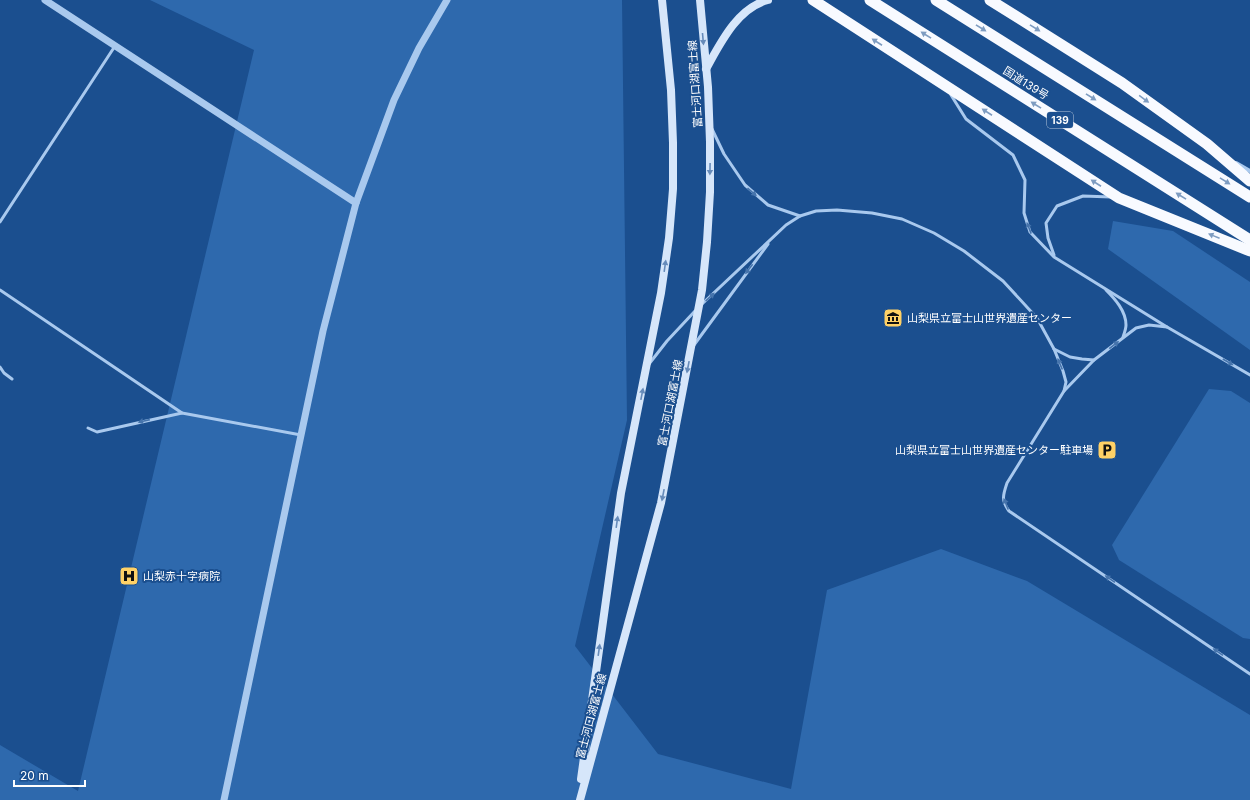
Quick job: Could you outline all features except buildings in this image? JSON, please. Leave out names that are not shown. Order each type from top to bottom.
[{"type":"highway","points":[[813,0],[1119,198],[1250,251]]},
{"type":"highway","name":"国道139号","points":[[870,0],[1250,240]]},
{"type":"highway","name":"国道139号","points":[[936,0],[1250,197]]},
{"type":"highway","points":[[990,0],[1122,83],[1207,144],[1250,181]]},
{"type":"main road","name":"富士河口湖富士線","points":[[579,800],[622,493],[661,293],[667,251],[673,189],[673,143],[671,90],[662,0]]},
{"type":"main road","name":"富士河口湖富士線","points":[[579,800],[662,503],[702,290],[710,192],[710,123],[700,0]]},
{"type":"main road","points":[[706,69],[726,34],[741,16],[760,2],[768,0]]},
{"type":"street","points":[[44,0],[356,203]]},
{"type":"street","points":[[224,800],[323,331],[356,203],[394,100],[419,48],[446,0]]},
{"type":"street","points":[[1207,144],[1250,171]]},
{"type":"lane","points":[[0,222],[115,46]]},
{"type":"lane","points":[[946,86],[966,120],[1013,155],[1025,180],[1024,214],[1030,232],[1054,257],[1099,283],[1167,327],[1250,375]]},
{"type":"lane","points":[[710,123],[724,154],[745,186],[768,205],[800,216]]},
{"type":"lane","points":[[1054,257],[1048,238],[1046,223],[1057,206],[1083,196],[1119,198]]},
{"type":"lane","points":[[647,367],[667,341],[699,307],[786,225],[800,216],[816,212],[838,210],[872,213],[902,219],[934,233],[964,251],[1003,281],[1037,318],[1054,349],[1063,371],[1066,382],[1064,391]]},
{"type":"lane","points":[[691,349],[773,238]]},
{"type":"lane","points":[[1099,283],[1114,297],[1122,311],[1126,325],[1123,337]]},
{"type":"lane","points":[[0,290],[182,412],[301,435]]},
{"type":"lane","points":[[1167,327],[1149,325],[1136,328],[1094,360],[1064,391],[1007,483],[1003,495],[1004,504],[1009,511],[1250,674]]},
{"type":"lane","points":[[1054,349],[1070,357],[1094,360]]},
{"type":"lane","points":[[0,367],[4,373],[12,379]]},
{"type":"lane","points":[[88,428],[97,432],[182,412]]},
{"type":"shaded area","points":[[150,0],[622,0],[627,420],[575,646],[658,754],[791,789],[827,590],[941,549],[1027,581],[1250,715],[1250,800],[0,800],[0,745],[78,791],[254,50]]},
{"type":"shaded area","points":[[1113,221],[1173,231],[1250,282],[1250,350],[1108,249]]},
{"type":"shaded area","points":[[1209,389],[1231,391],[1250,403],[1250,639],[1243,638],[1119,560],[1112,545]]},
{"type":"place","name":"山梨県立富士山世界遺産センター","points":[[893,318]]},
{"type":"place","name":"山梨県立富士山世界遺産センター駐車場","points":[[1107,450]]},
{"type":"place","name":"山梨赤十字病院","points":[[129,576]]}]
